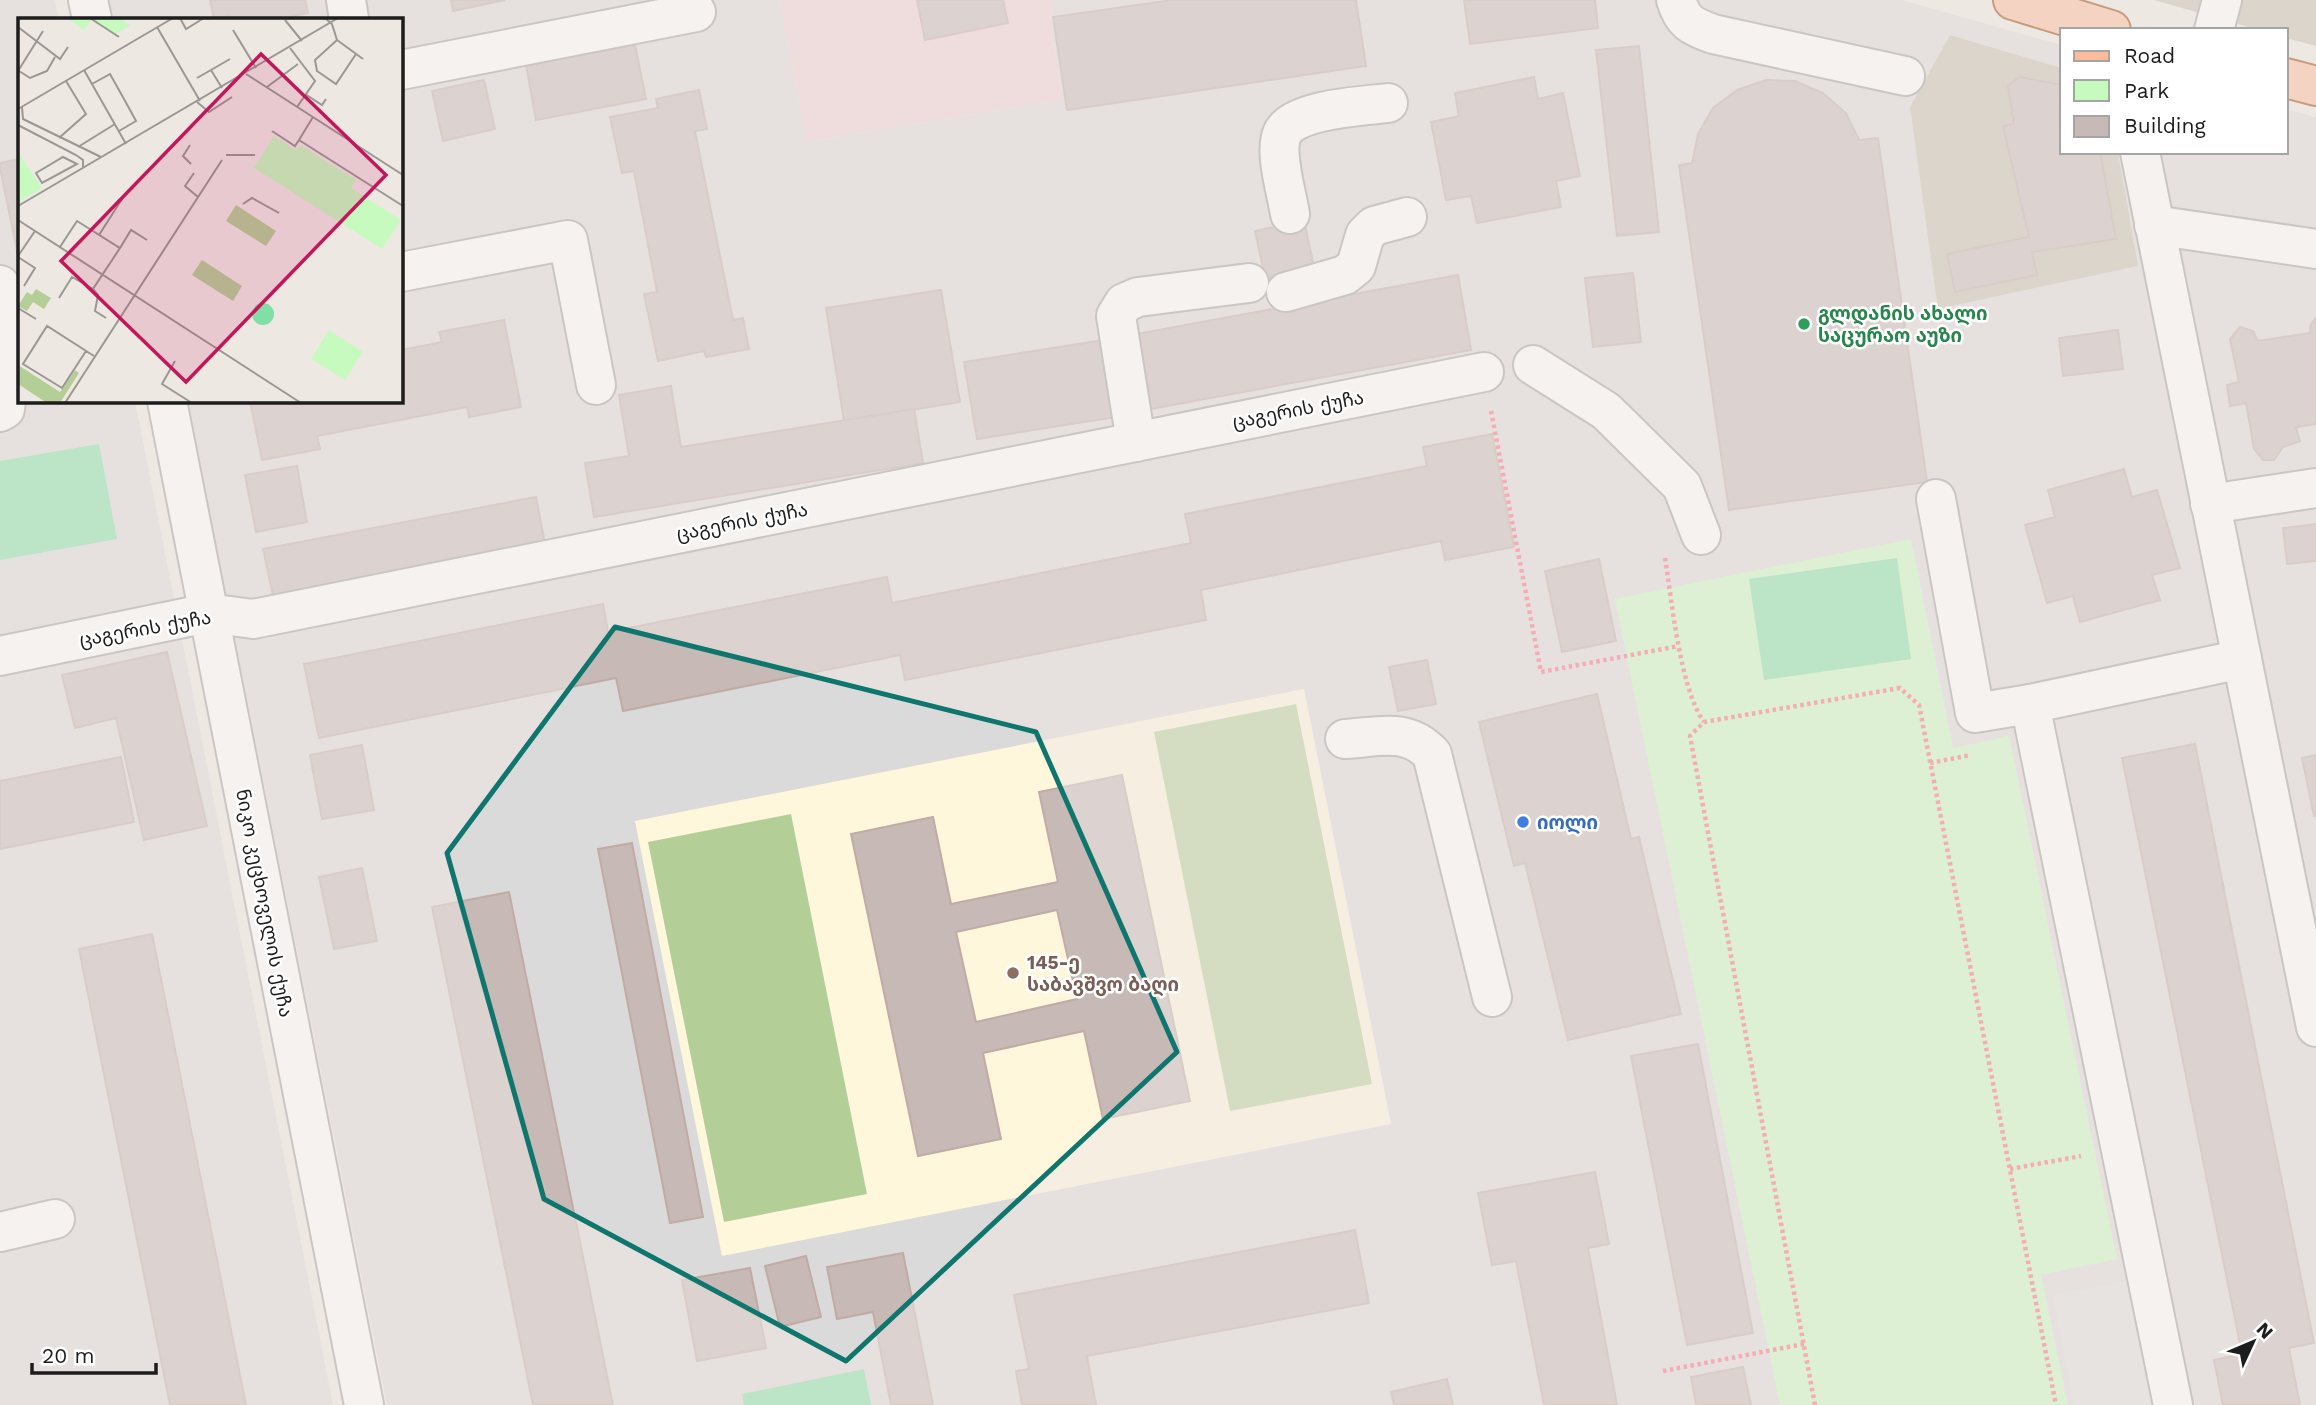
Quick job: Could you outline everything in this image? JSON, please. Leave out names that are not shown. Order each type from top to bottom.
[{"type":"main road","points":[[2013,0],[2104,28]]},
{"type":"main road","points":[[2288,79],[2316,86]]},
{"type":"street","points":[[88,0],[92,18]]},
{"type":"street","points":[[346,0],[349,18]]},
{"type":"street","points":[[1676,0],[1681,16],[1694,26],[1713,34],[1905,76]]},
{"type":"street","points":[[2215,28],[2222,0]]},
{"type":"street","points":[[402,70],[696,12]]},
{"type":"street","points":[[1290,214],[1280,151],[1282,134],[1289,124],[1300,118],[1329,111],[1388,103]]},
{"type":"street","points":[[2140,154],[2316,1027]]},
{"type":"street","points":[[1286,292],[1345,275],[1356,266],[1365,235],[1374,226],[1407,217]]},
{"type":"street","points":[[2154,225],[2316,249]]},
{"type":"street","points":[[402,272],[568,240],[596,385]]},
{"type":"street","points":[[1136,442],[1116,316],[1124,303],[1138,297],[1248,283]]},
{"type":"street","points":[[0,285],[17,344],[5,409],[0,412]]},
{"type":"street","points":[[1533,365],[1606,411],[1682,486],[1701,535]]},
{"type":"street","name":"ცაგერის ქუჩა","points":[[0,656],[208,613],[253,619],[1484,372]]},
{"type":"street","name":"ნიკო კეცხოველის ქუჩა","points":[[167,402],[365,1405]]},
{"type":"street","points":[[2210,504],[2316,488]]},
{"type":"street","points":[[1936,499],[1975,713],[2242,659]]},
{"type":"street","points":[[2030,704],[2173,1405]]},
{"type":"street","points":[[1345,739],[1405,735],[1422,743],[1432,754],[1492,997]]},
{"type":"street","points":[[0,1232],[55,1219]]},
{"type":"path","points":[[1484,372],[1541,672],[1679,646]]},
{"type":"path","points":[[1665,552],[1679,646],[1695,710],[1704,722]]},
{"type":"path","points":[[1815,1405],[1690,736],[1704,722],[1900,688],[1919,705],[2056,1405]]},
{"type":"path","points":[[2010,1169],[2121,1149]]},
{"type":"path","points":[[1663,1371],[1804,1344]]},
{"type":"highlighted area","points":[[615,627],[1036,732],[1177,1052],[846,1361],[544,1199],[447,853]]},
{"type":"shaded area","points":[[0,0],[55,0],[59,18],[18,18],[18,402],[135,402],[333,1405],[0,1405]]},
{"type":"shaded area","points":[[109,0],[780,0],[807,142],[1062,100],[1049,0],[1902,0],[2060,44],[2060,67],[1951,35],[1910,107],[1939,309],[2137,266],[2118,154],[2288,154],[2288,110],[2316,117],[2316,1405],[387,1405],[188,402],[402,402],[402,18],[113,18]]},
{"type":"shaded area","points":[[780,0],[1049,0],[1062,100],[807,142]]},
{"type":"shaded area","points":[[2154,0],[2316,0],[2316,46],[2288,39],[2288,28],[2252,28]]},
{"type":"shaded area","points":[[1950,35],[2060,67],[2060,154],[2118,154],[2138,266],[1938,309],[1910,107]]},
{"type":"shaded area","name":"145-ე საბავშვო ბაღი","points":[[1304,689],[1391,1124],[722,1256],[635,821]]},
{"type":"shaded area","points":[[2128,1281],[2152,1405],[2074,1405],[2053,1295]]},
{"type":"green space","points":[[99,444],[117,539],[0,560],[0,461]]},
{"type":"green space","points":[[1911,539],[1953,748],[2009,736],[2117,1259],[2041,1275],[2068,1405],[1780,1405],[1615,599]]},
{"type":"green space","points":[[1897,558],[1911,659],[1764,680],[1749,579]]},
{"type":"green space","points":[[1296,704],[1372,1084],[1230,1111],[1154,732]]},
{"type":"green space","points":[[791,814],[867,1194],[724,1222],[648,842]]},
{"type":"green space","points":[[864,1369],[871,1405],[744,1405],[742,1394]]},
{"type":"building","points":[[210,0],[305,0],[308,13],[293,16],[294,18],[214,18]]},
{"type":"building","points":[[451,0],[505,0],[453,11]]},
{"type":"building","points":[[917,0],[1003,0],[1008,23],[925,40]]},
{"type":"building","points":[[1172,0],[1356,0],[1366,66],[1067,110],[1053,17]]},
{"type":"building","points":[[1464,0],[1595,0],[1598,28],[1470,44]]},
{"type":"building","points":[[635,45],[646,99],[536,120],[526,65]]},
{"type":"building","points":[[1639,46],[1659,232],[1617,236],[1596,50]]},
{"type":"building","points":[[1534,77],[1538,99],[1563,93],[1580,176],[1556,181],[1561,207],[1477,223],[1471,196],[1446,200],[1431,122],[1459,116],[1455,93]]},
{"type":"building","points":[[2019,77],[2060,85],[2060,154],[2100,154],[2116,239],[2032,252],[2037,275],[1955,292],[1947,254],[2029,237],[2003,126],[2014,124],[2008,86]]},
{"type":"building","points":[[484,80],[495,129],[443,141],[432,91]]},
{"type":"building","name":"გლდანის ახალი საცურაო აუზი","points":[[1766,80],[1795,81],[1823,93],[1846,113],[1859,140],[1878,138],[1927,482],[1729,510],[1679,165],[1692,163],[1698,134],[1713,108],[1737,90]]},
{"type":"building","points":[[699,90],[707,129],[695,131],[733,320],[743,318],[749,349],[706,357],[704,351],[658,361],[644,294],[657,292],[634,171],[622,173],[610,117],[658,108],[656,99]]},
{"type":"building","points":[[18,159],[18,255],[0,168],[0,163]]},
{"type":"building","points":[[1304,221],[1316,276],[1267,286],[1255,231]]},
{"type":"building","points":[[1633,273],[1641,342],[1593,347],[1585,278]]},
{"type":"building","points":[[1458,275],[1471,350],[1145,410],[1131,335]]},
{"type":"building","points":[[941,290],[960,402],[844,421],[826,308]]},
{"type":"building","points":[[2316,318],[2316,424],[2296,427],[2300,441],[2283,447],[2274,460],[2263,460],[2254,449],[2246,403],[2230,406],[2227,385],[2239,382],[2230,339],[2240,327],[2253,331],[2258,341],[2310,333],[2311,324]]},
{"type":"building","points":[[504,320],[521,407],[469,417],[467,407],[317,436],[320,449],[262,460],[250,402],[402,402],[402,350],[442,342],[439,332]]},
{"type":"building","points":[[2118,330],[2123,369],[2063,376],[2059,338]]},
{"type":"building","points":[[1111,339],[1123,416],[977,439],[964,362]]},
{"type":"building","points":[[671,386],[681,447],[914,409],[923,463],[594,517],[585,463],[629,456],[619,395]]},
{"type":"building","points":[[1492,434],[1514,547],[1445,560],[1441,541],[1201,590],[1206,620],[905,680],[900,655],[623,711],[616,678],[319,738],[304,664],[603,604],[608,632],[887,577],[892,603],[1191,543],[1185,514],[1427,466],[1423,447]]},
{"type":"building","points":[[297,466],[307,522],[256,532],[245,475]]},
{"type":"building","points":[[2124,469],[2132,497],[2157,490],[2180,568],[2152,575],[2160,600],[2080,622],[2073,596],[2047,603],[2025,525],[2055,517],[2048,490]]},
{"type":"building","points":[[536,497],[546,549],[274,600],[263,549]]},
{"type":"building","points":[[2316,524],[2316,561],[2287,564],[2283,528]]},
{"type":"building","points":[[1599,559],[1616,641],[1562,652],[1545,571]]},
{"type":"building","points":[[167,652],[207,826],[144,840],[116,718],[75,728],[62,675]]},
{"type":"building","points":[[1427,660],[1436,704],[1398,711],[1389,667]]},
{"type":"building","points":[[1597,694],[1631,839],[1639,837],[1681,1014],[1568,1040],[1525,863],[1514,866],[1479,722]]},
{"type":"building","points":[[2195,744],[2314,1343],[2289,1348],[2300,1405],[2223,1405],[2214,1360],[2242,1354],[2122,758]]},
{"type":"building","points":[[362,745],[374,810],[322,819],[310,755]]},
{"type":"building","points":[[2316,755],[2316,815],[2314,816],[2302,758]]},
{"type":"building","points":[[121,757],[134,822],[0,849],[0,781]]},
{"type":"building","points":[[1122,775],[1190,1101],[1103,1119],[1084,1031],[983,1053],[1001,1139],[918,1156],[851,834],[933,817],[951,904],[1058,882],[1039,792]],"holes":[[[1057,910],[1077,999],[976,1022],[956,932]]]},
{"type":"building","points":[[632,843],[703,1217],[670,1223],[598,849]]},
{"type":"building","points":[[362,868],[377,941],[334,949],[319,877]]},
{"type":"building","points":[[509,892],[613,1405],[533,1405],[432,907]]},
{"type":"building","points":[[152,934],[246,1405],[170,1405],[79,949]]},
{"type":"building","points":[[1698,1044],[1753,1333],[1687,1345],[1631,1056]]},
{"type":"building","points":[[1595,1172],[1609,1244],[1588,1248],[1617,1405],[1544,1405],[1516,1261],[1492,1265],[1478,1193]]},
{"type":"building","points":[[1355,1230],[1369,1303],[1087,1356],[1096,1405],[1022,1405],[1016,1371],[1029,1369],[1014,1295]]},
{"type":"building","points":[[903,1253],[933,1405],[891,1405],[873,1312],[837,1319],[827,1267]]},
{"type":"building","points":[[806,1256],[821,1317],[780,1327],[765,1266]]},
{"type":"building","points":[[750,1268],[766,1348],[697,1361],[682,1280]]},
{"type":"building","points":[[1743,1367],[1751,1405],[1696,1405],[1691,1377]]},
{"type":"building","points":[[1447,1379],[1453,1405],[1394,1405],[1391,1392]]},
{"type":"place","name":"გლდანის ახალი საცურაო აუზი","points":[[1804,324]]},
{"type":"place","name":"იოლი","points":[[1523,822]]},
{"type":"place","name":"145-ე საბავშვო ბაღი","points":[[1013,973]]}]
